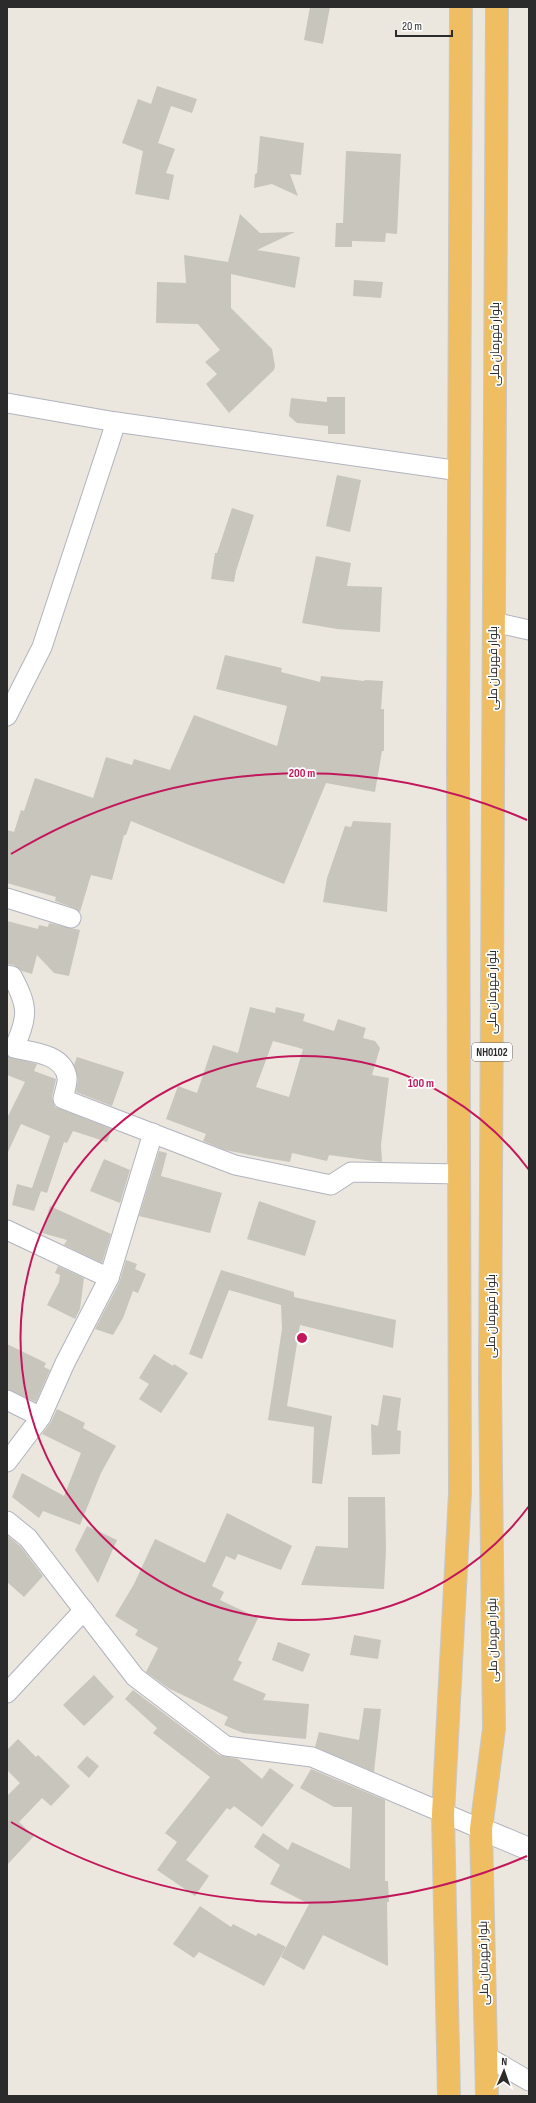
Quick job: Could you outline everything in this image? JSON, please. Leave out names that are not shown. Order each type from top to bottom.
[{"type":"highway","name":"NH0102","points":[[449,2096],[443,1814],[460,1493],[458,755],[461,7]]},
{"type":"highway","name":"بلوار قهرمان ملی","points":[[488,2096],[481,1829],[494,1729],[490,1383],[497,7]]},
{"type":"street","points":[[7,403],[116,422],[460,471]]},
{"type":"street","points":[[7,716],[42,646],[116,422]]},
{"type":"street","points":[[493,622],[529,630]]},
{"type":"street","points":[[7,898],[71,918]]},
{"type":"street","points":[[7,975],[12,976],[21,994],[26,1016],[14,1048],[47,1055],[63,1065],[68,1079],[63,1099],[234,1165],[331,1185],[351,1172],[460,1174]]},
{"type":"street","points":[[7,1462],[41,1417],[65,1363],[108,1278],[153,1133]]},
{"type":"street","points":[[7,1230],[108,1278]]},
{"type":"street","points":[[7,1400],[41,1417]]},
{"type":"street","points":[[7,1521],[28,1538],[135,1677],[226,1746],[312,1757],[443,1814],[529,1849]]},
{"type":"street","points":[[7,1693],[84,1610]]},
{"type":"street","points":[[486,2056],[529,2081]]},
{"type":"building","points":[[310,7],[330,7],[323,44],[304,40]]},
{"type":"building","points":[[157,86],[197,99],[192,113],[171,106],[158,143],[175,149],[166,173],[174,175],[169,200],[135,194],[143,151],[122,143],[138,99],[151,104]]},
{"type":"building","points":[[260,136],[304,143],[301,175],[290,174],[298,196],[272,184],[254,188],[255,174],[257,173]]},
{"type":"building","points":[[346,151],[401,154],[397,234],[386,233],[385,242],[352,241],[352,247],[335,247],[336,223],[343,223]]},
{"type":"building","points":[[240,214],[260,233],[295,232],[257,250],[300,257],[295,288],[231,274],[231,308],[272,349],[275,366],[274,370],[229,413],[206,384],[217,374],[205,362],[220,350],[198,324],[156,323],[157,282],[186,283],[184,255],[228,262]]},
{"type":"building","points":[[354,280],[383,282],[381,298],[353,296]]},
{"type":"building","points":[[327,397],[345,397],[345,434],[328,434],[328,426],[297,423],[289,416],[291,398],[327,402]]},
{"type":"building","points":[[337,475],[361,480],[350,532],[326,526]]},
{"type":"building","points":[[232,508],[254,515],[236,571],[234,582],[211,579],[215,553],[217,553]]},
{"type":"building","points":[[316,556],[351,563],[347,586],[382,587],[380,632],[337,629],[302,623]]},
{"type":"building","points":[[225,655],[282,668],[281,672],[320,682],[321,676],[364,681],[383,681],[381,709],[384,709],[384,751],[382,751],[375,792],[326,783],[284,884],[131,821],[126,835],[124,835],[112,880],[91,875],[80,912],[74,908],[55,901],[56,897],[7,883],[7,830],[14,832],[21,810],[24,811],[35,778],[93,798],[106,757],[132,765],[134,759],[170,770],[194,715],[277,746],[287,706],[216,689]]},
{"type":"building","points":[[353,821],[391,823],[387,912],[323,902],[327,878],[345,826],[351,827]]},
{"type":"building","points":[[7,921],[38,929],[39,925],[48,927],[49,923],[80,930],[69,976],[54,973],[37,955],[32,974],[22,971],[14,965],[7,964]]},
{"type":"building","points":[[250,1007],[275,1013],[276,1007],[305,1014],[303,1021],[334,1031],[338,1019],[366,1028],[363,1038],[375,1041],[380,1048],[372,1075],[389,1078],[381,1145],[382,1162],[329,1155],[327,1161],[292,1153],[290,1162],[265,1158],[225,1150],[203,1141],[206,1134],[166,1119],[178,1086],[197,1093],[213,1045],[238,1053]],"holes":[[[273,1041],[303,1049],[289,1097],[256,1087]]]},
{"type":"building","points":[[7,1056],[37,1064],[34,1071],[56,1079],[52,1097],[55,1107],[112,1129],[107,1142],[73,1131],[67,1143],[64,1142],[47,1193],[41,1191],[34,1211],[12,1205],[17,1184],[32,1188],[50,1136],[21,1124],[7,1154],[7,1118],[25,1082],[7,1075]]},
{"type":"building","points":[[77,1057],[124,1072],[112,1106],[76,1092],[78,1079],[74,1065]]},
{"type":"building","points":[[159,1151],[167,1153],[161,1176],[222,1193],[210,1233],[139,1216]]},
{"type":"building","points":[[104,1159],[130,1170],[120,1203],[90,1191]]},
{"type":"building","points":[[259,1201],[316,1221],[305,1256],[247,1239]]},
{"type":"building","points":[[50,1206],[111,1234],[102,1263],[64,1245],[67,1240],[42,1233]]},
{"type":"building","points":[[126,1260],[137,1264],[135,1269],[146,1274],[138,1293],[133,1291],[123,1318],[113,1335],[95,1329],[119,1283]]},
{"type":"building","points":[[58,1266],[84,1278],[80,1309],[75,1319],[47,1305],[59,1282],[60,1275],[55,1273]]},
{"type":"building","points":[[221,1270],[294,1292],[294,1297],[396,1320],[393,1348],[300,1325],[287,1406],[332,1416],[322,1484],[312,1483],[314,1427],[268,1420],[282,1329],[281,1305],[229,1290],[202,1359],[189,1354]]},
{"type":"building","points":[[7,1344],[46,1363],[44,1367],[50,1370],[36,1402],[7,1389]]},
{"type":"building","points":[[154,1354],[173,1366],[174,1364],[188,1373],[161,1413],[139,1399],[149,1384],[139,1378]]},
{"type":"building","points":[[383,1395],[401,1398],[397,1430],[401,1431],[400,1454],[372,1455],[371,1424],[378,1426]]},
{"type":"building","points":[[57,1409],[85,1423],[83,1428],[116,1446],[101,1473],[80,1525],[43,1511],[39,1518],[12,1497],[22,1473],[64,1496],[81,1453],[42,1434],[51,1422]]},
{"type":"building","points":[[348,1497],[385,1497],[386,1550],[384,1589],[301,1585],[316,1546],[348,1548]]},
{"type":"building","points":[[227,1513],[292,1546],[281,1570],[238,1554],[235,1560],[226,1556],[212,1586],[224,1592],[220,1600],[258,1618],[238,1660],[242,1662],[233,1680],[266,1694],[263,1700],[309,1704],[306,1739],[243,1733],[224,1725],[228,1717],[168,1688],[146,1672],[158,1648],[135,1635],[138,1630],[115,1616],[134,1584],[155,1539],[205,1563]]},
{"type":"building","points":[[87,1526],[117,1540],[98,1583],[75,1550]]},
{"type":"building","points":[[7,1535],[21,1547],[43,1576],[24,1597],[7,1582]]},
{"type":"building","points":[[354,1635],[381,1640],[378,1659],[350,1655]]},
{"type":"building","points":[[278,1642],[310,1654],[303,1672],[272,1660]]},
{"type":"building","points":[[94,1675],[114,1697],[84,1726],[63,1705]]},
{"type":"building","points":[[133,1690],[219,1755],[238,1759],[262,1779],[270,1768],[294,1785],[262,1827],[234,1806],[230,1810],[227,1808],[186,1860],[209,1876],[195,1896],[157,1870],[177,1842],[165,1833],[210,1777],[153,1733],[157,1728],[125,1699]]},
{"type":"building","points":[[364,1708],[381,1709],[374,1772],[315,1747],[319,1732],[359,1740]]},
{"type":"building","points":[[18,1739],[36,1757],[38,1755],[70,1786],[51,1806],[42,1798],[19,1822],[34,1836],[7,1865],[7,1796],[20,1783],[7,1770],[7,1750]]},
{"type":"building","points":[[87,1756],[99,1766],[89,1778],[77,1767]]},
{"type":"building","points":[[311,1769],[385,1800],[385,1881],[388,1881],[389,1902],[387,1902],[388,1966],[323,1935],[304,1970],[281,1957],[309,1904],[270,1884],[280,1865],[254,1847],[263,1833],[288,1850],[292,1842],[350,1869],[352,1807],[334,1807],[300,1788]]},
{"type":"building","points":[[200,1906],[231,1927],[233,1924],[256,1936],[258,1933],[286,1947],[264,1986],[199,1952],[194,1958],[173,1944]]}]
